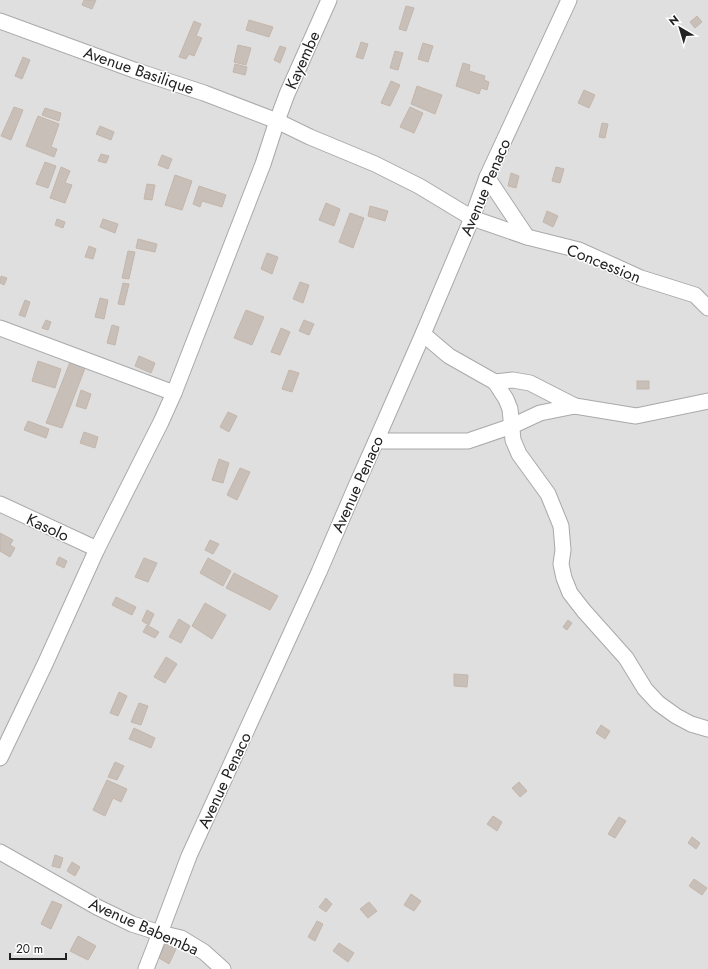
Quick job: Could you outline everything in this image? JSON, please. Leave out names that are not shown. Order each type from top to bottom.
[{"type":"street","name":"Kayembe","points":[[0,758],[45,664],[97,549],[174,393],[263,164],[287,94],[329,0]]},
{"type":"street","name":"Avenue Penaco","points":[[146,969],[192,849],[315,579],[423,334],[472,218],[487,177],[569,0]]},
{"type":"street","name":"Avenue Basilique","points":[[0,21],[134,70],[204,93],[277,121],[310,137],[375,164],[419,186],[472,218]]},
{"type":"street","points":[[487,177],[527,237]]},
{"type":"street","name":"Concession","points":[[472,218],[527,237],[579,250],[641,278],[695,295],[708,308]]},
{"type":"street","points":[[0,328],[174,393]]},
{"type":"street","points":[[423,334],[449,356],[495,382],[506,399],[510,409],[513,440],[519,454],[548,494],[561,526],[563,550],[561,564],[564,578],[570,593],[626,658],[645,689],[658,703],[676,716],[691,724],[708,729]]},
{"type":"street","points":[[495,382],[513,380],[530,383],[575,406],[636,416],[708,401]]},
{"type":"street","points":[[376,440],[468,441],[512,426],[540,413],[575,406]]},
{"type":"street","name":"Kasolo","points":[[0,504],[97,549]]},
{"type":"street","name":"Avenue Babemba","points":[[0,852],[97,907],[132,924],[181,938],[204,952],[223,969]]},
{"type":"shaded area","points":[[0,0],[708,0],[708,969],[0,969]]},
{"type":"building","points":[[84,0],[96,0],[92,9],[82,5]]},
{"type":"building","points":[[406,6],[414,8],[406,31],[399,29]]},
{"type":"building","points":[[697,16],[702,22],[695,28],[690,22]]},
{"type":"building","points":[[249,20],[273,27],[269,37],[246,30]]},
{"type":"building","points":[[194,21],[201,24],[196,36],[202,38],[194,56],[189,54],[186,59],[179,57]]},
{"type":"building","points":[[361,42],[368,44],[363,59],[356,57]]},
{"type":"building","points":[[423,43],[433,46],[428,62],[418,59]]},
{"type":"building","points":[[238,45],[251,48],[246,65],[234,62]]},
{"type":"building","points":[[280,46],[286,48],[280,63],[274,60]]},
{"type":"building","points":[[395,51],[403,53],[398,70],[390,68]]},
{"type":"building","points":[[23,57],[30,60],[22,79],[15,76]]},
{"type":"building","points":[[463,63],[470,65],[469,71],[485,76],[484,80],[489,82],[487,90],[481,88],[479,94],[456,86]]},
{"type":"building","points":[[235,64],[247,67],[245,75],[233,72]]},
{"type":"building","points":[[391,81],[400,85],[390,106],[381,103]]},
{"type":"building","points":[[417,86],[442,95],[435,114],[411,104]]},
{"type":"building","points":[[584,90],[595,95],[589,108],[578,103]]},
{"type":"building","points":[[14,107],[23,110],[11,140],[1,136]]},
{"type":"building","points":[[410,107],[423,113],[414,133],[400,127]]},
{"type":"building","points":[[45,108],[61,113],[59,121],[42,115]]},
{"type":"building","points":[[38,116],[59,124],[51,147],[57,149],[54,157],[26,146]]},
{"type":"building","points":[[602,123],[608,124],[605,138],[599,137]]},
{"type":"building","points":[[100,126],[114,132],[111,140],[96,134]]},
{"type":"building","points":[[101,154],[109,156],[106,163],[98,161]]},
{"type":"building","points":[[162,155],[172,159],[168,169],[158,165]]},
{"type":"building","points":[[45,162],[56,166],[48,188],[36,184]]},
{"type":"building","points":[[61,167],[70,171],[65,183],[72,185],[65,203],[50,198]]},
{"type":"building","points":[[556,167],[564,169],[560,183],[552,181]]},
{"type":"building","points":[[511,173],[519,176],[516,188],[508,186]]},
{"type":"building","points":[[175,175],[192,181],[182,210],[165,205]]},
{"type":"building","points":[[147,184],[155,185],[152,200],[144,199]]},
{"type":"building","points":[[199,186],[226,195],[222,207],[202,201],[200,207],[193,204]]},
{"type":"building","points":[[326,203],[340,209],[334,226],[319,220]]},
{"type":"building","points":[[370,206],[388,211],[385,221],[368,216]]},
{"type":"building","points":[[547,211],[558,216],[553,227],[543,222]]},
{"type":"building","points":[[350,213],[364,218],[353,248],[339,242]]},
{"type":"building","points":[[57,219],[65,222],[63,228],[55,225]]},
{"type":"building","points":[[103,219],[118,224],[115,233],[100,227]]},
{"type":"building","points":[[138,239],[157,244],[155,252],[136,248]]},
{"type":"building","points":[[89,246],[96,249],[93,259],[85,257]]},
{"type":"building","points":[[128,251],[135,252],[129,279],[122,278]]},
{"type":"building","points":[[267,253],[278,257],[272,274],[261,269]]},
{"type":"building","points":[[1,276],[7,278],[4,285],[0,283]]},
{"type":"building","points":[[300,282],[309,285],[303,303],[293,299]]},
{"type":"building","points":[[123,283],[129,284],[124,305],[118,304]]},
{"type":"building","points":[[100,298],[108,300],[104,319],[95,317]]},
{"type":"building","points":[[25,300],[30,302],[25,317],[19,315]]},
{"type":"building","points":[[246,310],[264,317],[252,345],[234,338]]},
{"type":"building","points":[[46,320],[51,322],[48,330],[42,328]]},
{"type":"building","points":[[304,320],[314,324],[309,335],[299,331]]},
{"type":"building","points":[[112,325],[119,327],[115,345],[107,343]]},
{"type":"building","points":[[281,328],[290,332],[280,355],[271,352]]},
{"type":"building","points":[[139,356],[155,363],[151,373],[135,366]]},
{"type":"building","points":[[72,357],[87,363],[62,428],[46,423]]},
{"type":"building","points":[[38,361],[61,369],[55,388],[32,381]]},
{"type":"building","points":[[289,370],[299,373],[292,392],[282,389]]},
{"type":"building","points":[[637,381],[649,381],[649,389],[637,389]]},
{"type":"building","points":[[81,390],[91,394],[86,409],[76,406]]},
{"type":"building","points":[[228,412],[237,416],[229,432],[220,427]]},
{"type":"building","points":[[28,421],[49,429],[46,438],[24,430]]},
{"type":"building","points":[[84,432],[98,437],[95,448],[80,443]]},
{"type":"building","points":[[219,459],[229,463],[223,483],[212,480]]},
{"type":"building","points":[[240,468],[250,472],[237,500],[227,495]]},
{"type":"building","points":[[0,533],[13,540],[10,545],[15,548],[10,557],[0,551]]},
{"type":"building","points":[[210,540],[219,544],[213,554],[205,550]]},
{"type":"building","points":[[59,557],[67,561],[64,568],[56,564]]},
{"type":"building","points":[[144,558],[157,563],[148,582],[135,577]]},
{"type":"building","points":[[208,558],[231,571],[223,586],[200,573]]},
{"type":"building","points":[[234,573],[278,596],[270,610],[226,588]]},
{"type":"building","points":[[116,597],[136,607],[132,615],[112,605]]},
{"type":"building","points":[[205,603],[226,615],[212,639],[192,626]]},
{"type":"building","points":[[147,610],[154,614],[149,625],[142,621]]},
{"type":"building","points":[[179,619],[190,626],[181,643],[169,637]]},
{"type":"building","points":[[568,620],[572,623],[567,630],[563,627]]},
{"type":"building","points":[[147,625],[159,632],[155,638],[143,632]]},
{"type":"building","points":[[166,657],[177,664],[165,683],[154,677]]},
{"type":"building","points":[[454,674],[468,675],[467,687],[454,686]]},
{"type":"building","points":[[119,692],[127,696],[118,716],[110,713]]},
{"type":"building","points":[[139,703],[148,706],[141,725],[131,722]]},
{"type":"building","points":[[601,725],[610,731],[605,739],[596,733]]},
{"type":"building","points":[[134,728],[155,738],[151,748],[129,739]]},
{"type":"building","points":[[115,762],[124,766],[117,780],[108,777]]},
{"type":"building","points":[[107,780],[127,789],[121,802],[113,798],[105,816],[93,810]]},
{"type":"building","points":[[519,782],[527,791],[520,797],[512,788]]},
{"type":"building","points":[[493,816],[502,822],[497,831],[487,824]]},
{"type":"building","points":[[619,817],[626,821],[615,838],[608,834]]},
{"type":"building","points":[[692,837],[700,843],[696,849],[688,843]]},
{"type":"building","points":[[55,855],[63,858],[60,868],[52,866]]},
{"type":"building","points":[[72,862],[80,867],[75,876],[67,871]]},
{"type":"building","points":[[694,879],[707,888],[702,895],[689,886]]},
{"type":"building","points":[[411,894],[421,901],[414,911],[404,905]]},
{"type":"building","points":[[326,898],[332,904],[326,912],[319,907]]},
{"type":"building","points":[[52,901],[62,905],[51,929],[41,924]]},
{"type":"building","points":[[369,902],[377,911],[368,918],[360,909]]},
{"type":"building","points":[[317,921],[323,924],[315,941],[308,937]]},
{"type":"building","points":[[78,936],[96,946],[88,960],[70,951]]},
{"type":"building","points":[[166,942],[177,947],[169,964],[159,958]]},
{"type":"building","points":[[339,943],[354,953],[348,962],[333,951]]}]
